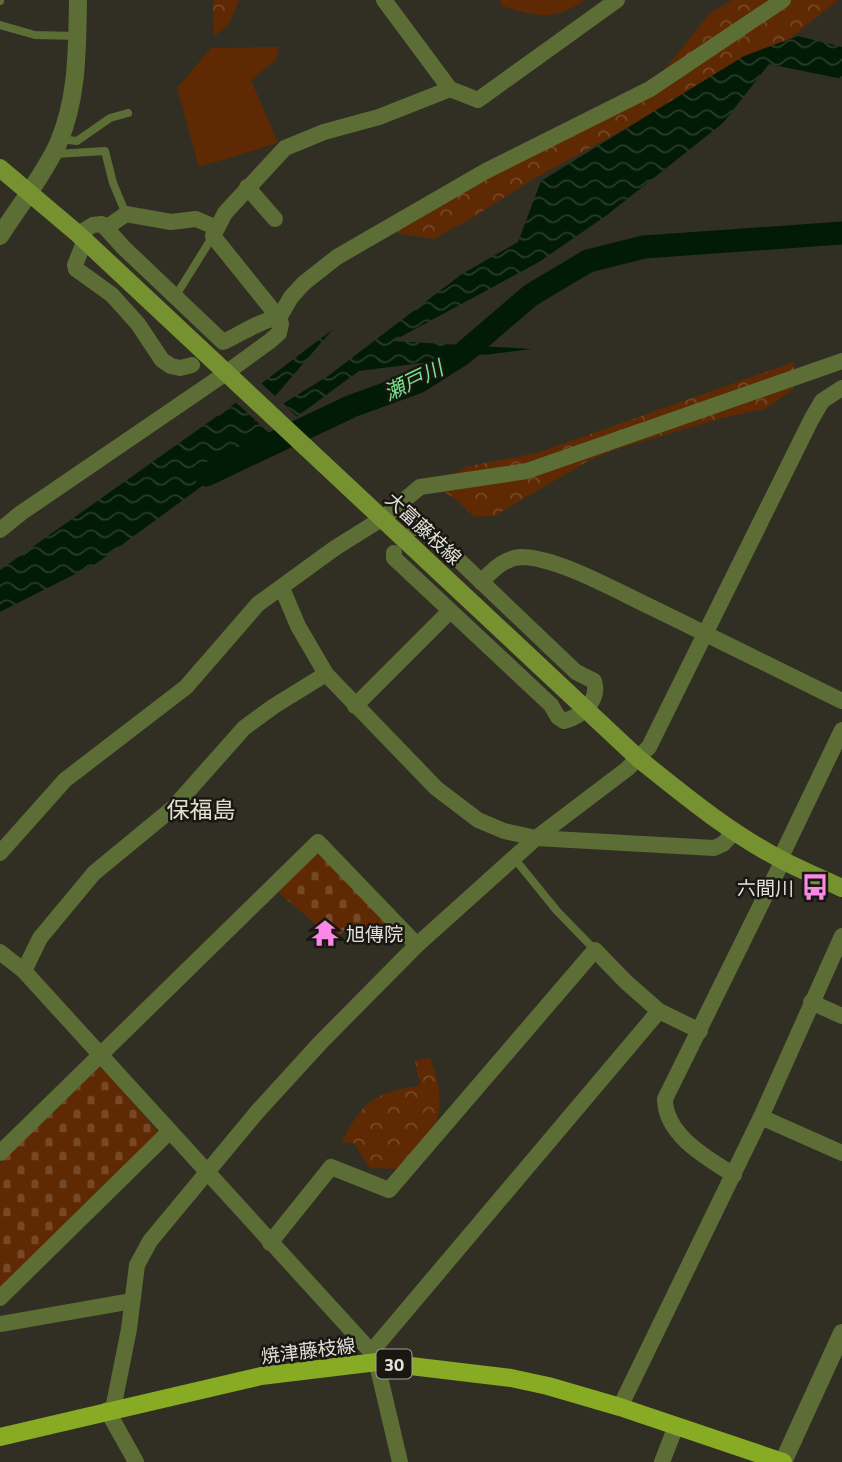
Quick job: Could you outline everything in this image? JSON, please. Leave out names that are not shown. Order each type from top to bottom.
[{"type":"main road","name":"大富藤枝線","points":[[0,168],[81,237],[639,759],[690,800],[735,831],[781,859],[842,888]]},
{"type":"main road","name":"焼津藤枝線","points":[[0,1437],[261,1376],[374,1357],[511,1378],[620,1406],[783,1462]]},
{"type":"street","points":[[0,236],[56,147],[73,96],[77,63],[78,0]]},
{"type":"street","points":[[384,0],[450,89],[478,100],[617,0]]},
{"type":"street","points":[[279,318],[291,297],[304,283],[338,257],[474,177],[650,89],[783,0]]},
{"type":"street","points":[[215,232],[225,213],[285,148],[296,142],[379,117],[450,89]]},
{"type":"street","points":[[247,187],[275,219]]},
{"type":"street","points":[[0,530],[21,513],[230,377],[279,333],[279,318],[215,232],[196,219],[171,222],[125,214],[106,228]]},
{"type":"street","points":[[192,365],[180,368],[162,360],[138,324],[112,295],[76,269],[81,237],[93,225],[102,224],[223,342],[248,331],[264,320],[279,318]]},
{"type":"street","points":[[0,853],[65,780],[186,687],[258,604],[419,487],[527,471],[842,361]]},
{"type":"street","points":[[136,1462],[110,1410],[137,1265],[150,1241],[257,1112],[321,1042],[417,945],[536,838],[639,759],[649,747],[707,635],[811,420],[822,401],[842,388]]},
{"type":"street","points":[[394,553],[394,558],[551,705],[558,717],[564,721],[572,719],[586,709],[595,695],[594,681],[576,672],[427,530],[415,528]]},
{"type":"street","points":[[481,582],[496,567],[519,557],[535,559],[582,574],[842,701]]},
{"type":"street","points":[[282,588],[298,626],[326,674],[436,788],[478,820],[504,831],[536,838],[714,848],[723,844],[735,831]]},
{"type":"street","points":[[355,706],[450,611]]},
{"type":"street","points":[[24,971],[40,938],[94,873],[173,808],[244,728],[326,674]]},
{"type":"street","points":[[734,1175],[698,1151],[678,1131],[665,1109],[665,1099],[701,1031],[842,730]]},
{"type":"street","points":[[0,1153],[318,842],[417,945]]},
{"type":"street","points":[[620,1406],[734,1175],[842,936]]},
{"type":"street","points":[[271,1243],[331,1167],[389,1190],[595,950],[625,982],[659,1011],[701,1031]]},
{"type":"street","points":[[0,952],[24,971],[374,1357],[400,1462]]},
{"type":"street","points":[[811,1002],[842,1016]]},
{"type":"street","points":[[374,1357],[659,1011]]},
{"type":"street","points":[[761,1117],[842,1153]]},
{"type":"street","points":[[0,1298],[169,1132]]},
{"type":"street","points":[[0,1324],[132,1301]]},
{"type":"street","points":[[783,1462],[842,1333]]},
{"type":"street","points":[[662,1462],[676,1426]]},
{"type":"lane","points":[[0,25],[35,35],[77,36]]},
{"type":"lane","points":[[56,147],[77,141],[110,118],[128,113]]},
{"type":"lane","points":[[56,147],[104,151],[125,214]]},
{"type":"lane","points":[[175,297],[215,232]]},
{"type":"lane","points":[[514,858],[557,911],[595,950]]},
{"type":"green space","points":[[213,0],[239,0],[229,24],[214,36]]},
{"type":"green space","points":[[500,0],[585,0],[564,12],[545,15],[502,6]]},
{"type":"green space","points":[[732,0],[838,0],[788,40],[535,178],[433,239],[397,233],[397,227],[658,78],[710,13]]},
{"type":"green space","points":[[279,47],[276,60],[251,80],[278,143],[199,167],[177,88],[211,48]]},
{"type":"green space","points":[[794,362],[794,389],[765,409],[722,418],[617,449],[588,461],[494,516],[475,517],[454,498],[436,487],[465,467],[537,453]]},
{"type":"green space","points":[[319,849],[391,924],[369,946],[347,929],[333,939],[278,892]]},
{"type":"green space","points":[[430,1058],[436,1074],[440,1101],[431,1133],[398,1169],[370,1168],[354,1143],[342,1142],[350,1127],[364,1107],[380,1096],[420,1085],[415,1061]]},
{"type":"green space","points":[[101,1066],[158,1132],[0,1291],[0,1163]]},
{"type":"water","points":[[798,36],[842,47],[842,79],[769,64],[723,123],[607,215],[539,262],[393,341],[532,349],[359,371],[97,563],[0,612],[0,570],[230,407],[332,330],[253,422],[328,376],[462,274],[518,242],[541,181],[744,56]]},
{"type":"pier","points":[[259,381],[277,398],[268,409],[281,401],[299,419],[274,437],[233,400]]},
{"type":"waterway","name":"瀬戸川","points":[[206,475],[352,406],[418,382],[462,354],[531,295],[588,261],[644,247],[842,233]]},
{"type":"place","name":"六間川","points":[[815,887]]},
{"type":"place","name":"旭傳院","points":[[325,933]]},
{"type":"district","name":"保福島","points":[[201,809]]}]
